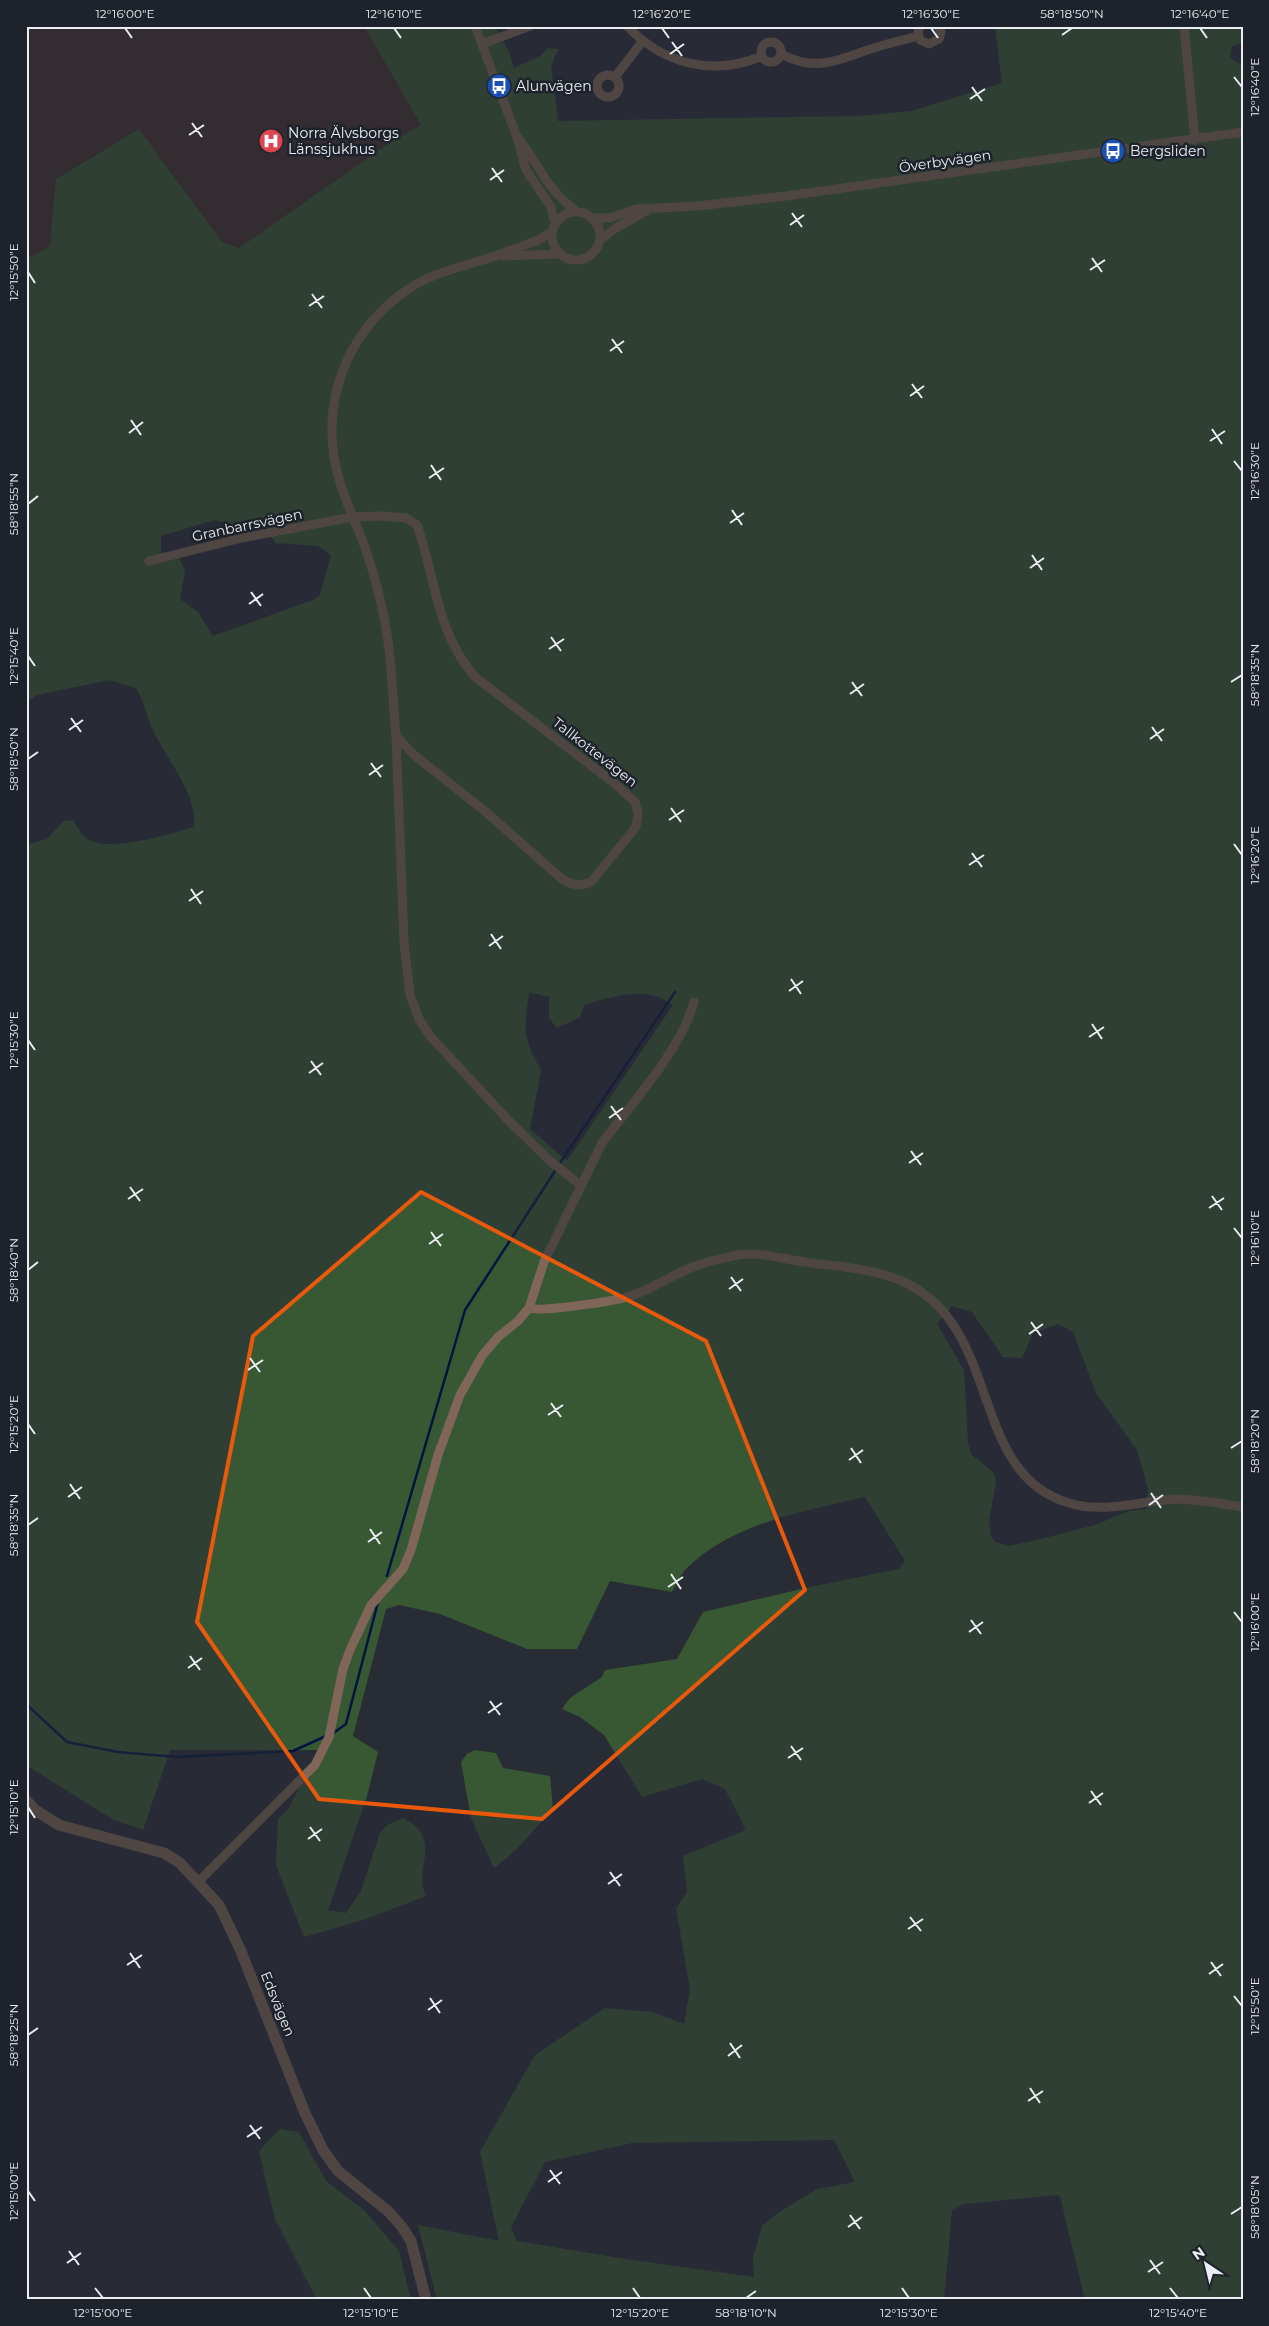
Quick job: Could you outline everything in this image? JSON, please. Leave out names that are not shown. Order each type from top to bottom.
[{"type":"street","points":[[475,26],[517,137],[526,170],[551,207],[555,247],[561,254],[571,259],[582,259],[596,250],[600,240],[600,228],[594,218],[576,211],[549,187],[530,154],[517,137]]},
{"type":"street","points":[[482,44],[530,26]]},
{"type":"street","points":[[627,26],[642,42],[669,58],[686,64],[706,66],[742,63],[762,56]]},
{"type":"street","points":[[918,36],[920,26]]},
{"type":"street","points":[[918,36],[926,44],[936,42],[940,36],[938,26]]},
{"type":"street","points":[[1184,26],[1195,140]]},
{"type":"street","points":[[781,54],[801,62],[827,64],[876,47],[918,36]]},
{"type":"street","points":[[615,77],[642,42]]},
{"type":"street","points":[[768,43],[778,45],[781,54],[778,60],[766,61],[762,56],[762,49],[768,43]]},
{"type":"street","name":"Överbyvägen","points":[[594,218],[609,218],[637,209],[786,196],[1243,132]]},
{"type":"street","name":"Överbyvägen","points":[[600,240],[633,217],[651,209]]},
{"type":"street","points":[[576,211],[562,216],[554,228],[538,240],[439,274],[409,288],[384,308],[367,325],[339,376],[331,427],[334,458],[352,517],[367,554],[382,609],[392,663],[398,739],[404,942],[410,995],[419,1019],[430,1036],[509,1121],[555,1166],[580,1185]]},
{"type":"street","points":[[493,257],[561,254]]},
{"type":"street","name":"Tallkottevägen","points":[[352,517],[382,516],[406,518],[417,526],[442,620],[454,650],[464,664],[475,677],[614,782],[635,802],[638,813],[636,827],[591,882],[582,886],[574,885],[562,879],[398,739]]},
{"type":"street","name":"Granbarrsvägen","points":[[149,561],[242,538],[352,517]]},
{"type":"street","points":[[199,1881],[315,1766],[322,1756],[329,1737],[343,1668],[371,1605],[403,1569],[406,1562],[426,1502],[438,1455],[460,1395],[482,1356],[498,1337],[518,1321],[529,1308],[544,1262],[602,1143],[672,1047],[694,1002]]},
{"type":"street","points":[[529,1308],[539,1310],[575,1306],[632,1295],[690,1268],[745,1254],[768,1255],[885,1274],[917,1290],[956,1327],[971,1355],[1006,1451],[1015,1466],[1040,1489],[1070,1504],[1089,1507],[1176,1499],[1243,1507]]},
{"type":"street","name":"Edsvägen","points":[[26,1800],[35,1810],[59,1825],[164,1853],[180,1863],[199,1881],[219,1906],[240,1948],[305,2113],[322,2150],[338,2171],[390,2212],[402,2227],[411,2242],[426,2300]]},
{"type":"highlighted area","points":[[421,1192],[706,1341],[805,1590],[542,1819],[319,1799],[197,1622],[253,1336]]},
{"type":"shaded area","name":"Norra Älvsborgs Länssjukhus","points":[[26,26],[364,26],[421,125],[394,140],[239,248],[222,243],[139,129],[57,178],[50,245],[34,256],[26,257]]},
{"type":"green space","points":[[364,26],[495,26],[509,52],[514,68],[540,56],[548,48],[558,49],[551,66],[558,121],[858,116],[912,111],[1002,83],[995,26],[1243,26],[1243,43],[1232,46],[1230,58],[1243,66],[1243,2300],[1085,2300],[1060,2196],[1057,2195],[964,2204],[952,2210],[944,2300],[437,2300],[418,2225],[499,2241],[480,2152],[535,2055],[605,2008],[653,2012],[684,2024],[690,1989],[676,1908],[687,1892],[683,1856],[746,1830],[725,1789],[702,1779],[642,1797],[604,1735],[580,1717],[562,1709],[570,1698],[602,1677],[605,1670],[677,1659],[703,1612],[899,1569],[905,1561],[865,1497],[770,1521],[725,1540],[704,1553],[686,1569],[672,1592],[610,1581],[577,1649],[527,1649],[440,1614],[399,1605],[386,1609],[353,1736],[378,1752],[367,1796],[328,1910],[346,1913],[361,1891],[380,1833],[387,1825],[403,1818],[415,1826],[422,1835],[425,1845],[422,1875],[426,1896],[363,1920],[304,1937],[276,1865],[278,1819],[289,1808],[318,1750],[170,1750],[143,1830],[112,1819],[26,1765],[26,845],[47,839],[64,821],[73,820],[87,839],[97,843],[110,844],[140,841],[194,827],[194,814],[186,789],[152,728],[136,688],[109,680],[37,695],[26,702],[26,257],[34,256],[50,245],[56,179],[139,129],[222,242],[239,248],[394,140],[421,125]],"holes":[[[214,520],[248,528],[265,525],[275,543],[318,546],[331,555],[320,595],[313,600],[213,636],[198,612],[180,599],[185,570],[178,556],[161,555],[161,536]],[[529,992],[549,997],[549,1018],[557,1028],[580,1017],[584,1005],[607,998],[630,994],[653,995],[673,1005],[567,1161],[530,1129],[541,1070],[530,1049],[526,1024]],[[952,1306],[972,1312],[1003,1357],[1022,1358],[1033,1333],[1058,1324],[1073,1332],[1096,1393],[1137,1450],[1148,1489],[1147,1509],[1129,1511],[1095,1525],[1033,1541],[1008,1546],[995,1542],[991,1537],[989,1521],[996,1482],[994,1473],[971,1454],[968,1443],[964,1370],[937,1324]],[[834,2140],[855,2182],[817,2189],[779,2212],[762,2226],[753,2258],[754,2277],[625,2259],[517,2241],[511,2227],[545,2162],[632,2143]]]},
{"type":"green space","points":[[475,1750],[496,1753],[503,1768],[550,1776],[553,1809],[516,1850],[494,1868],[471,1818],[461,1762],[467,1754]]},
{"type":"green space","points":[[280,2129],[299,2132],[326,2181],[364,2210],[399,2251],[411,2300],[317,2300],[275,2219],[259,2151]]},
{"type":"waterway","points":[[560,1163],[675,992]]},
{"type":"waterway","points":[[387,1576],[465,1310],[555,1171]]},
{"type":"waterway","points":[[332,1734],[346,1724],[378,1602]]},
{"type":"waterway","points":[[26,1704],[67,1742],[118,1752],[177,1757],[293,1751],[326,1736]]},
{"type":"place","name":"Alunvägen","points":[[499,86]]},
{"type":"place","name":"Norra Älvsborgs Länssjukhus","points":[[271,141]]},
{"type":"place","name":"Bergsliden","points":[[1113,151]]}]
